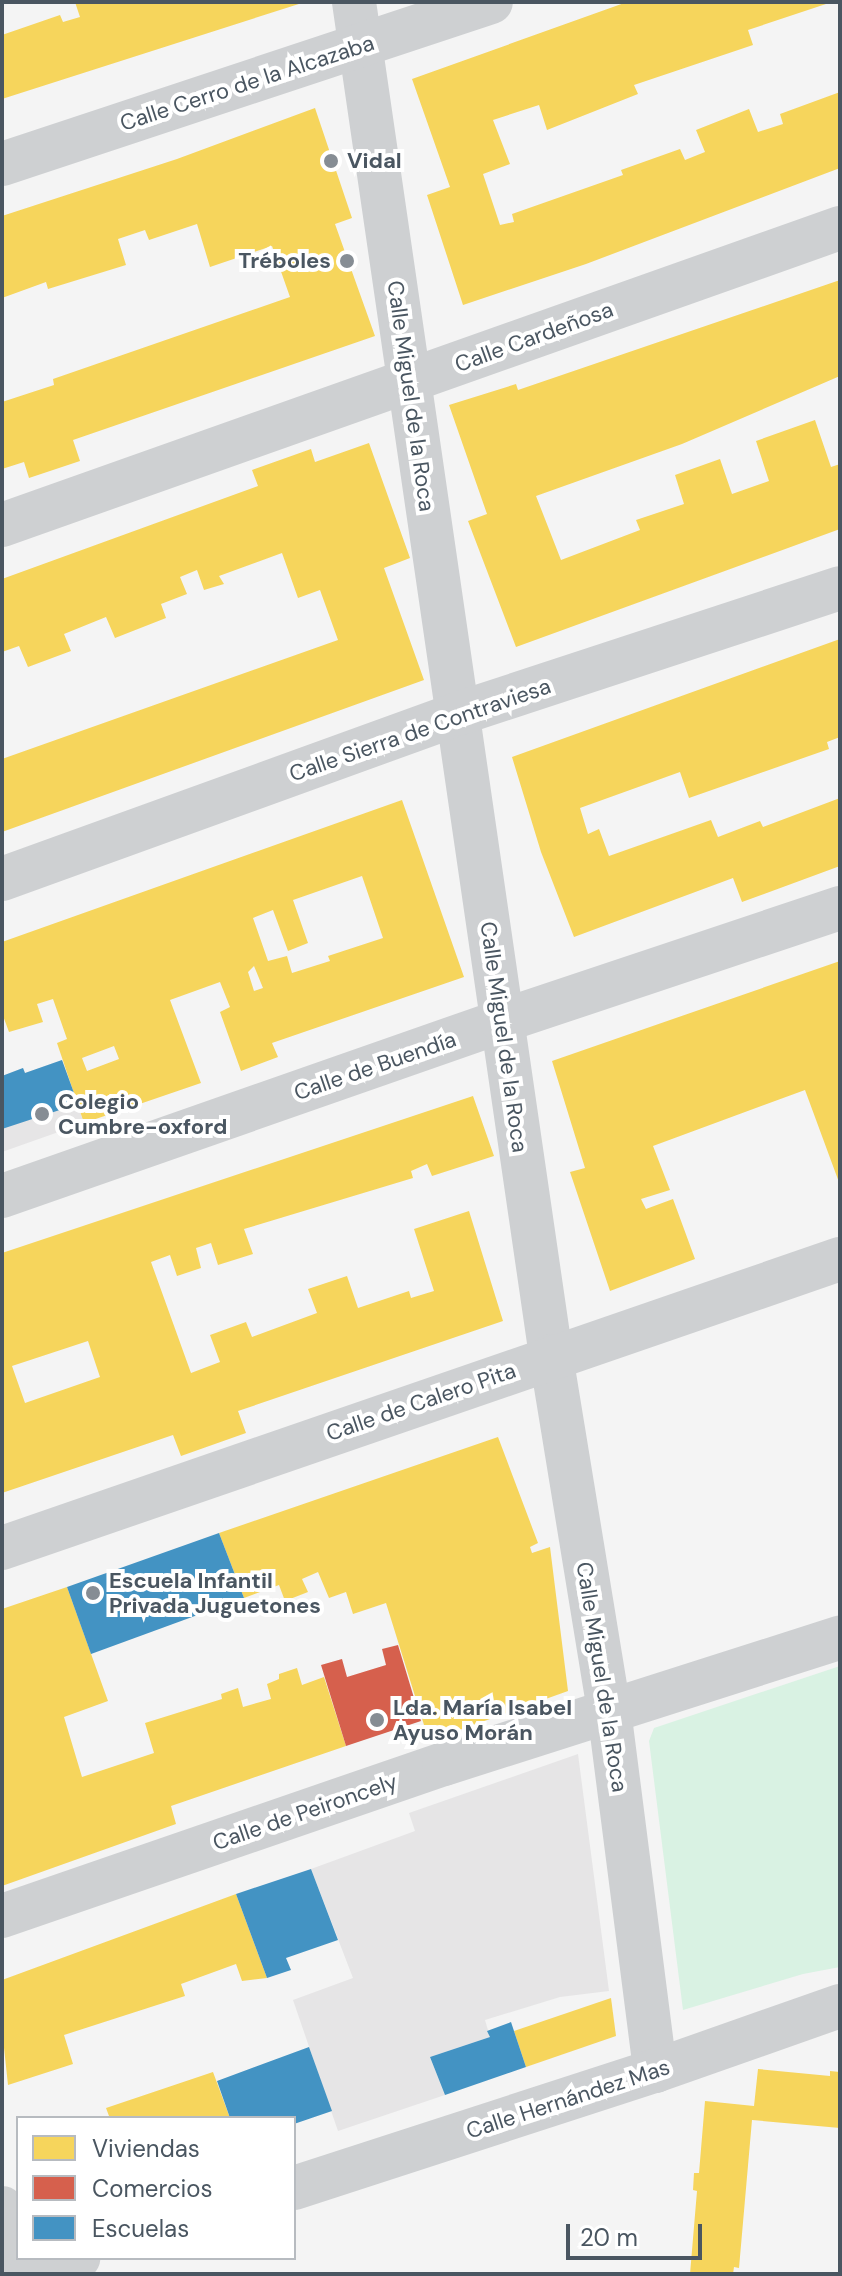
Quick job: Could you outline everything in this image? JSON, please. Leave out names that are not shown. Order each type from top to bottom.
[{"type":"street","name":"Calle Miguel de la Roca","points":[[354,2],[551,1356],[609,1710],[655,2071]]},
{"type":"street","name":"Calle Cerro de la Alcazaba","points":[[2,164],[491,2]]},
{"type":"street","name":"Calle Cardeñosa","points":[[2,525],[840,228]]},
{"type":"street","name":"Calle Sierra de Contraviesa","points":[[2,879],[457,714],[840,588]]},
{"type":"street","name":"Calle de Buendía","points":[[2,1196],[502,1021],[840,908]]},
{"type":"street","name":"Calle de Calero Pita","points":[[2,1548],[551,1356],[840,1259]]},
{"type":"street","name":"Calle de Peironcely","points":[[2,1916],[609,1710],[840,1638]]},
{"type":"street","name":"Calle Hernández Mas","points":[[296,2187],[655,2071],[840,2006]]},
{"type":"street","points":[[2,2208],[13,2274]]},
{"type":"street","points":[[30,2274],[72,2260]]},
{"type":"shaded area","name":"Colegio Cumbre-oxford","points":[[62,1060],[84,1123],[2,1152],[2,1076],[23,1068],[25,1073]]},
{"type":"shaded area","points":[[578,1754],[609,1991],[560,1997],[485,2020],[490,2037],[430,2057],[445,2095],[338,2131],[293,2000],[353,1978],[311,1869],[415,1831],[409,1813]]},
{"type":"green space","points":[[840,1666],[840,1967],[803,1974],[683,2010],[649,1741],[654,1728]]},
{"type":"building: Viviendas","points":[[75,2],[302,3],[2,99],[2,35],[60,15],[63,22],[80,17]]},
{"type":"building: Viviendas","points":[[627,2],[829,3],[748,30],[753,45],[634,85],[638,94],[547,130],[539,105],[493,120],[510,164],[483,174],[500,225],[514,222],[512,214],[623,175],[621,170],[680,149],[685,160],[705,152],[696,130],[749,109],[758,132],[783,124],[780,114],[840,92],[840,168],[586,264],[463,305],[427,195],[450,187],[412,79]]},
{"type":"building: Viviendas","points":[[315,108],[352,218],[335,224],[375,336],[73,440],[80,461],[29,478],[24,462],[2,469],[2,402],[54,385],[53,379],[290,297],[272,246],[210,267],[197,224],[149,240],[145,230],[118,239],[126,265],[48,289],[46,282],[2,298],[2,216],[177,159]]},
{"type":"building: Viviendas","points":[[840,280],[840,376],[682,444],[536,496],[561,560],[640,530],[636,520],[684,504],[675,475],[720,459],[732,494],[769,481],[756,441],[815,420],[831,467],[840,464],[840,529],[516,647],[468,521],[487,514],[449,405],[516,384],[518,390]]},
{"type":"building: Viviendas","points":[[369,443],[410,558],[384,568],[424,680],[2,832],[2,759],[338,640],[320,590],[298,598],[282,553],[219,576],[224,584],[204,590],[197,570],[180,577],[187,594],[161,604],[166,618],[115,638],[106,617],[64,634],[71,651],[28,667],[19,646],[2,652],[2,579],[258,486],[252,470],[311,449],[315,462]]},
{"type":"building: Viviendas","points":[[840,639],[840,737],[827,742],[829,749],[689,798],[680,772],[580,808],[588,834],[599,829],[609,856],[711,820],[718,837],[760,821],[763,827],[840,798],[840,866],[742,902],[733,878],[574,937],[541,852],[512,757]]},
{"type":"building: Viviendas","points":[[402,800],[464,977],[272,1043],[278,1057],[241,1071],[220,1012],[230,1007],[220,982],[170,1000],[201,1083],[84,1123],[57,1043],[67,1039],[53,999],[37,1004],[43,1022],[9,1032],[2,1013],[2,942]],"holes":[[[362,876],[383,938],[328,956],[330,961],[292,973],[287,956],[268,961],[253,918],[273,910],[288,951],[308,943],[293,900]],[[254,966],[263,988],[254,991],[248,972]],[[114,1046],[119,1059],[87,1071],[82,1058]]]},
{"type":"building: Viviendas","points":[[840,961],[840,1185],[805,1090],[653,1146],[670,1190],[641,1199],[646,1209],[673,1199],[695,1259],[610,1291],[570,1172],[585,1168],[552,1061]]},
{"type":"building: Viviendas","points":[[473,1096],[494,1156],[432,1176],[427,1164],[411,1171],[413,1178],[244,1229],[253,1254],[218,1265],[211,1243],[196,1248],[201,1268],[177,1276],[170,1255],[151,1262],[191,1373],[220,1362],[210,1335],[246,1322],[252,1337],[317,1313],[308,1289],[347,1276],[358,1308],[409,1291],[411,1298],[434,1291],[414,1229],[469,1211],[503,1321],[238,1411],[246,1433],[181,1456],[173,1435],[2,1493],[2,1253]],"holes":[[[88,1341],[100,1377],[25,1403],[12,1366]]]},
{"type":"building: Viviendas","points":[[498,1437],[538,1543],[530,1547],[532,1553],[550,1547],[568,1691],[429,1741],[386,1603],[353,1614],[346,1592],[329,1598],[318,1572],[302,1579],[308,1592],[285,1601],[279,1585],[244,1598],[219,1533]]},
{"type":"building: Viviendas","points":[[67,1587],[108,1701],[64,1717],[82,1777],[154,1753],[145,1723],[222,1699],[221,1694],[238,1688],[243,1707],[271,1699],[267,1684],[279,1679],[279,1674],[297,1668],[302,1685],[324,1677],[346,1746],[171,1806],[176,1824],[2,1886],[2,1609]]},
{"type":"building: Viviendas","points":[[236,1894],[267,1978],[242,1981],[236,1964],[181,1984],[185,1996],[64,2035],[73,2064],[8,2085],[2,2029],[2,1980]]},
{"type":"building: Viviendas","points":[[611,1998],[616,2036],[526,2067],[514,2031]]},
{"type":"building: Viviendas","points":[[758,2069],[830,2076],[830,2071],[840,2072],[840,2128],[752,2120],[739,2268],[734,2267],[733,2274],[690,2274],[697,2191],[693,2190],[694,2173],[699,2173],[705,2101],[754,2106]]},
{"type":"building: Viviendas","points":[[213,2072],[229,2116],[109,2116],[106,2108]]},
{"type":"building: Comercios","points":[[398,1645],[421,1721],[346,1746],[321,1665],[342,1659],[347,1677],[386,1665],[382,1649]]},
{"type":"building: Escuelas","name":"Colegio Cumbre-oxford","points":[[62,1060],[78,1104],[2,1129],[2,1076],[23,1068],[25,1073]]},
{"type":"building: Escuelas","points":[[219,1533],[244,1598],[91,1654],[67,1587]]},
{"type":"building: Escuelas","points":[[311,1869],[338,1940],[286,1958],[291,1970],[267,1978],[236,1894]]},
{"type":"building: Escuelas","points":[[511,2022],[526,2067],[445,2095],[430,2057],[490,2037],[487,2031]]},
{"type":"building: Escuelas","points":[[309,2047],[332,2111],[296,2123],[296,2116],[229,2116],[217,2081]]},
{"type":"place","name":"Vidal","points":[[331,161]]},
{"type":"place","name":"Tréboles","points":[[347,261]]},
{"type":"place","name":"Colegio Cumbre-oxford","points":[[42,1114]]},
{"type":"place","name":"Escuela Infantil Privada Juguetones","points":[[93,1593]]},
{"type":"place","name":"Lda. María Isabel Ayuso Morán","points":[[377,1720]]}]
